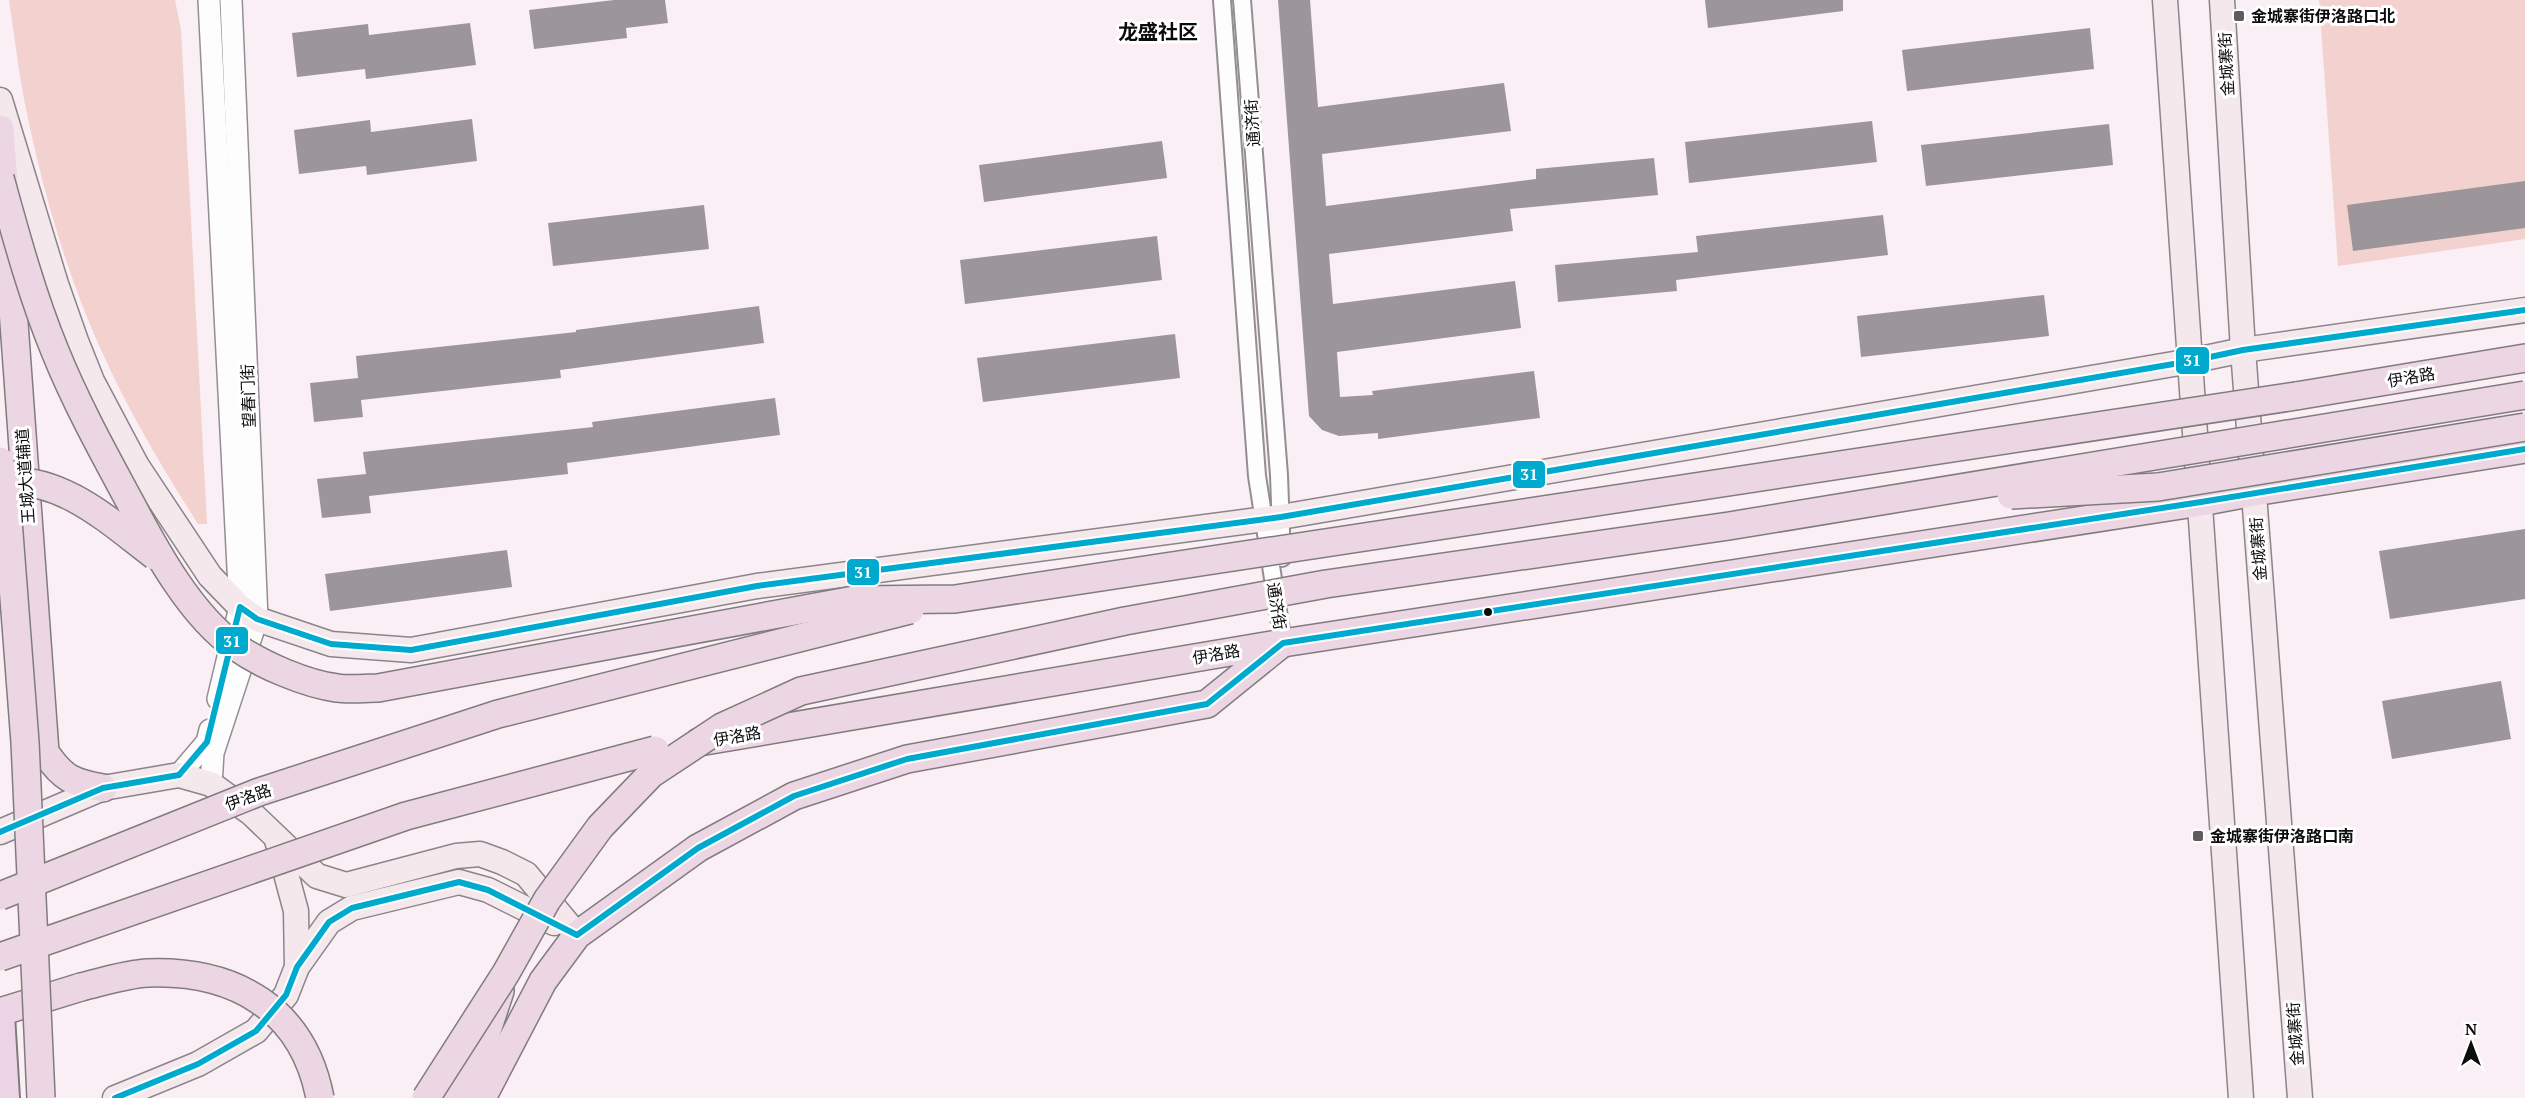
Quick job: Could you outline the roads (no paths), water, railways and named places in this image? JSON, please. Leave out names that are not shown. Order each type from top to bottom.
[{"type":"highway","points":[[0,1013],[5,1098]]},
{"type":"main road","points":[[2165,0],[2241,1098]]},
{"type":"main road","name":"金城寨街","points":[[2222,0],[2243,350],[2300,1098]]},
{"type":"main road","points":[[0,100],[56,284],[92,381],[137,466],[210,576],[249,613],[331,644],[411,650],[757,586],[1272,518],[2191,361],[2243,350],[2525,310]]},
{"type":"main road","name":"王城大道辅道","points":[[0,129],[45,752],[57,770],[78,784],[103,788]]},
{"type":"main road","points":[[0,178],[33,293],[55,351],[80,408],[161,561],[208,622],[236,647],[277,668],[337,688],[378,688],[854,600],[955,599]]},
{"type":"main road","name":"伊洛路","points":[[0,896],[259,792],[498,714],[955,599],[2296,396],[2525,358]]},
{"type":"main road","points":[[426,1098],[506,973],[547,900],[600,827],[651,774],[722,727],[801,691],[1125,621],[1326,584],[1729,526],[2525,395]]},
{"type":"main road","points":[[1872,502],[2158,487],[2525,428]]},
{"type":"main road","name":"伊洛路","points":[[0,957],[406,816],[655,750],[1283,643],[2201,502],[2525,449]]},
{"type":"main road","points":[[0,460],[7,507],[24,742],[41,1098]]},
{"type":"main road","points":[[0,481],[43,484],[72,496],[161,561]]},
{"type":"main road","points":[[482,1098],[543,981],[577,935],[698,848],[794,796],[907,759],[1207,704],[1283,643]]},
{"type":"main road","points":[[0,832],[103,788],[179,775],[211,784],[251,813],[316,876],[346,885],[456,856],[480,854],[526,874],[577,935]]},
{"type":"main road","points":[[277,840],[296,911],[297,967]]},
{"type":"main road","points":[[115,1098],[198,1064],[256,1031],[286,995],[297,967],[329,922],[352,908],[459,882],[488,890],[577,935]]},
{"type":"main road","points":[[0,1013],[81,987],[147,973],[191,975],[230,984],[266,1004],[290,1027],[311,1062],[320,1098]]},
{"type":"main road","points":[[456,1098],[483,1042],[506,973]]},
{"type":"street","name":"望春门街","points":[[209,0],[249,613]]},
{"type":"street","name":"望春门街","points":[[211,784],[213,753],[249,613],[231,0]]},
{"type":"street","name":"通济街","points":[[1221,0],[1257,476],[1272,518]]},
{"type":"street","name":"通济街","points":[[1242,0],[1272,518],[1283,643]]},
{"type":"street","points":[[179,775],[207,742],[249,613]]},
{"type":"place","name":"金城寨街伊洛路口北","points":[[2239,16]]},
{"type":"place","name":"金城寨街伊洛路口南","points":[[2198,836]]},
{"type":"district","name":"龙盛社区","points":[[1158,32]]}]
